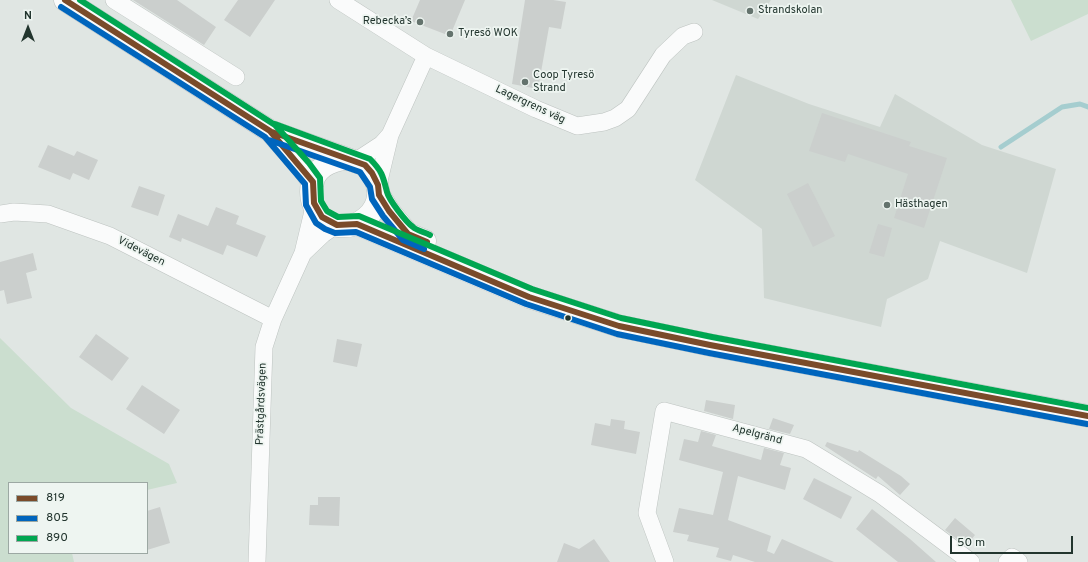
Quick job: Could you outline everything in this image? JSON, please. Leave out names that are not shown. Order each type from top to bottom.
[{"type":"main road","points":[[65,0],[270,131],[365,166],[372,173],[388,211],[408,234],[532,286],[710,345]]},
{"type":"main road","points":[[270,131],[303,168],[312,182]]},
{"type":"main road","points":[[350,160],[335,160],[324,166],[312,182],[311,194],[314,207],[326,221],[346,225],[529,297],[619,326],[710,345],[1088,416]]},
{"type":"main road","points":[[346,225],[370,216],[375,207],[378,190]]},
{"type":"street","points":[[114,0],[236,76]]},
{"type":"street","name":"Lagergrens väg","points":[[338,0],[426,56],[577,126],[604,122],[615,118],[628,109],[663,55],[683,36],[694,32]]},
{"type":"street","points":[[378,190],[390,135],[426,56]]},
{"type":"street","points":[[350,160],[382,144],[390,135]]},
{"type":"street","name":"Prästgårdsvägen","points":[[257,562],[264,347],[273,319],[303,253],[314,207]]},
{"type":"street","name":"Videvägen","points":[[0,214],[14,212],[48,214],[110,236],[273,319]]},
{"type":"street","name":"Prästgårdsvägen","points":[[303,253],[323,234],[346,225]]},
{"type":"street","name":"Apelgränd","points":[[665,562],[648,513],[664,411],[806,449],[880,494],[971,562]]},
{"type":"shaded area","name":"Strandskolan","points":[[712,0],[771,0],[758,19]]},
{"type":"shaded area","name":"Hästhagen","points":[[736,75],[809,104],[880,127],[895,94],[982,145],[1056,169],[1027,273],[940,241],[928,279],[887,299],[881,327],[764,298],[762,229],[695,180]]},
{"type":"green space","points":[[1011,0],[1088,0],[1088,14],[1031,41]]},
{"type":"green space","points":[[0,338],[71,408],[169,464],[177,483],[148,490],[148,482],[8,482],[8,554],[72,554],[74,562],[0,562]]},
{"type":"building","points":[[133,0],[177,0],[216,27],[204,45]]},
{"type":"building","points":[[238,0],[275,0],[250,37],[224,20]]},
{"type":"building","points":[[420,0],[465,0],[450,36],[411,21]]},
{"type":"building","points":[[525,0],[553,0],[566,2],[561,29],[549,27],[538,89],[512,84]]},
{"type":"building","points":[[822,113],[911,142],[909,146],[947,158],[924,228],[894,218],[908,174],[848,154],[845,162],[809,151]]},
{"type":"building","points":[[48,145],[74,156],[77,151],[98,160],[89,180],[73,173],[70,180],[38,167]]},
{"type":"building","points":[[808,183],[835,236],[813,247],[787,194]]},
{"type":"building","points":[[139,186],[165,195],[158,216],[131,207]]},
{"type":"building","points":[[216,207],[239,216],[236,224],[266,236],[257,257],[227,245],[223,255],[182,238],[181,242],[169,237],[178,214],[208,226]]},
{"type":"building","points":[[878,224],[892,228],[884,257],[869,253]]},
{"type":"building","points":[[33,253],[37,270],[26,273],[32,298],[7,304],[4,290],[0,291],[0,262]]},
{"type":"building","points":[[96,334],[129,358],[112,381],[79,357]]},
{"type":"building","points":[[337,339],[362,344],[357,367],[333,362]]},
{"type":"building","points":[[142,385],[180,410],[164,434],[126,409]]},
{"type":"building","points":[[706,400],[735,405],[733,419],[704,411]]},
{"type":"building","points":[[773,418],[794,425],[790,434],[769,429]]},
{"type":"building","points":[[611,419],[625,421],[624,429],[640,432],[636,454],[591,445],[595,423],[610,426]]},
{"type":"building","points":[[701,431],[716,435],[712,446],[761,460],[764,448],[784,453],[780,465],[791,468],[785,490],[738,476],[728,520],[771,536],[767,551],[774,554],[782,539],[834,562],[755,562],[733,555],[731,561],[716,557],[719,548],[687,541],[689,535],[673,532],[679,508],[713,515],[723,472],[679,460],[684,439],[698,442]]},
{"type":"building","points":[[827,442],[858,452],[859,450],[901,476],[910,484],[900,495],[878,476],[876,479],[825,446]]},
{"type":"building","points":[[814,478],[852,497],[841,519],[803,499]]},
{"type":"building","points":[[318,497],[340,497],[339,526],[309,525],[310,505],[318,505]]},
{"type":"building","points":[[160,507],[170,543],[148,550],[148,511]]},
{"type":"building","points":[[872,509],[936,562],[898,562],[856,529]]},
{"type":"building","points":[[955,518],[975,535],[966,546],[945,530]]},
{"type":"building","points":[[594,539],[610,562],[557,562],[564,543],[579,549]]},
{"type":"waterway","points":[[1001,147],[1062,107],[1080,104],[1088,107]]},
{"type":"transit line","name":"819","points":[[65,0],[270,131],[313,182],[314,203],[322,217],[337,225],[357,224],[529,297],[619,326],[710,345],[1088,416]]},
{"type":"transit line","name":"890","points":[[80,0],[275,125],[309,163],[320,178],[321,201],[327,211],[338,217],[359,216],[532,289],[621,318],[712,337],[1088,408]]},
{"type":"transit line","name":"805","points":[[61,7],[265,137],[305,184],[306,205],[316,223],[325,229],[335,233],[356,232],[526,304],[617,334],[709,353],[1087,424]]},
{"type":"transit line","name":"890","points":[[275,124],[370,159],[380,170],[388,196],[402,216],[415,228],[430,235]]},
{"type":"transit line","name":"819","points":[[272,132],[365,165],[372,173],[378,185],[379,195],[389,211],[408,234],[427,242]]},
{"type":"transit line","name":"805","points":[[269,140],[360,172],[370,187],[372,199],[383,216],[403,240],[424,249]]},
{"type":"place","name":"Strandskolan","points":[[750,11]]},
{"type":"place","name":"Rebecka’s","points":[[420,22]]},
{"type":"place","name":"Tyresö WOK","points":[[450,34]]},
{"type":"place","name":"Coop Tyresö Strand","points":[[525,82]]},
{"type":"place","name":"Hästhagen","points":[[887,205]]}]
